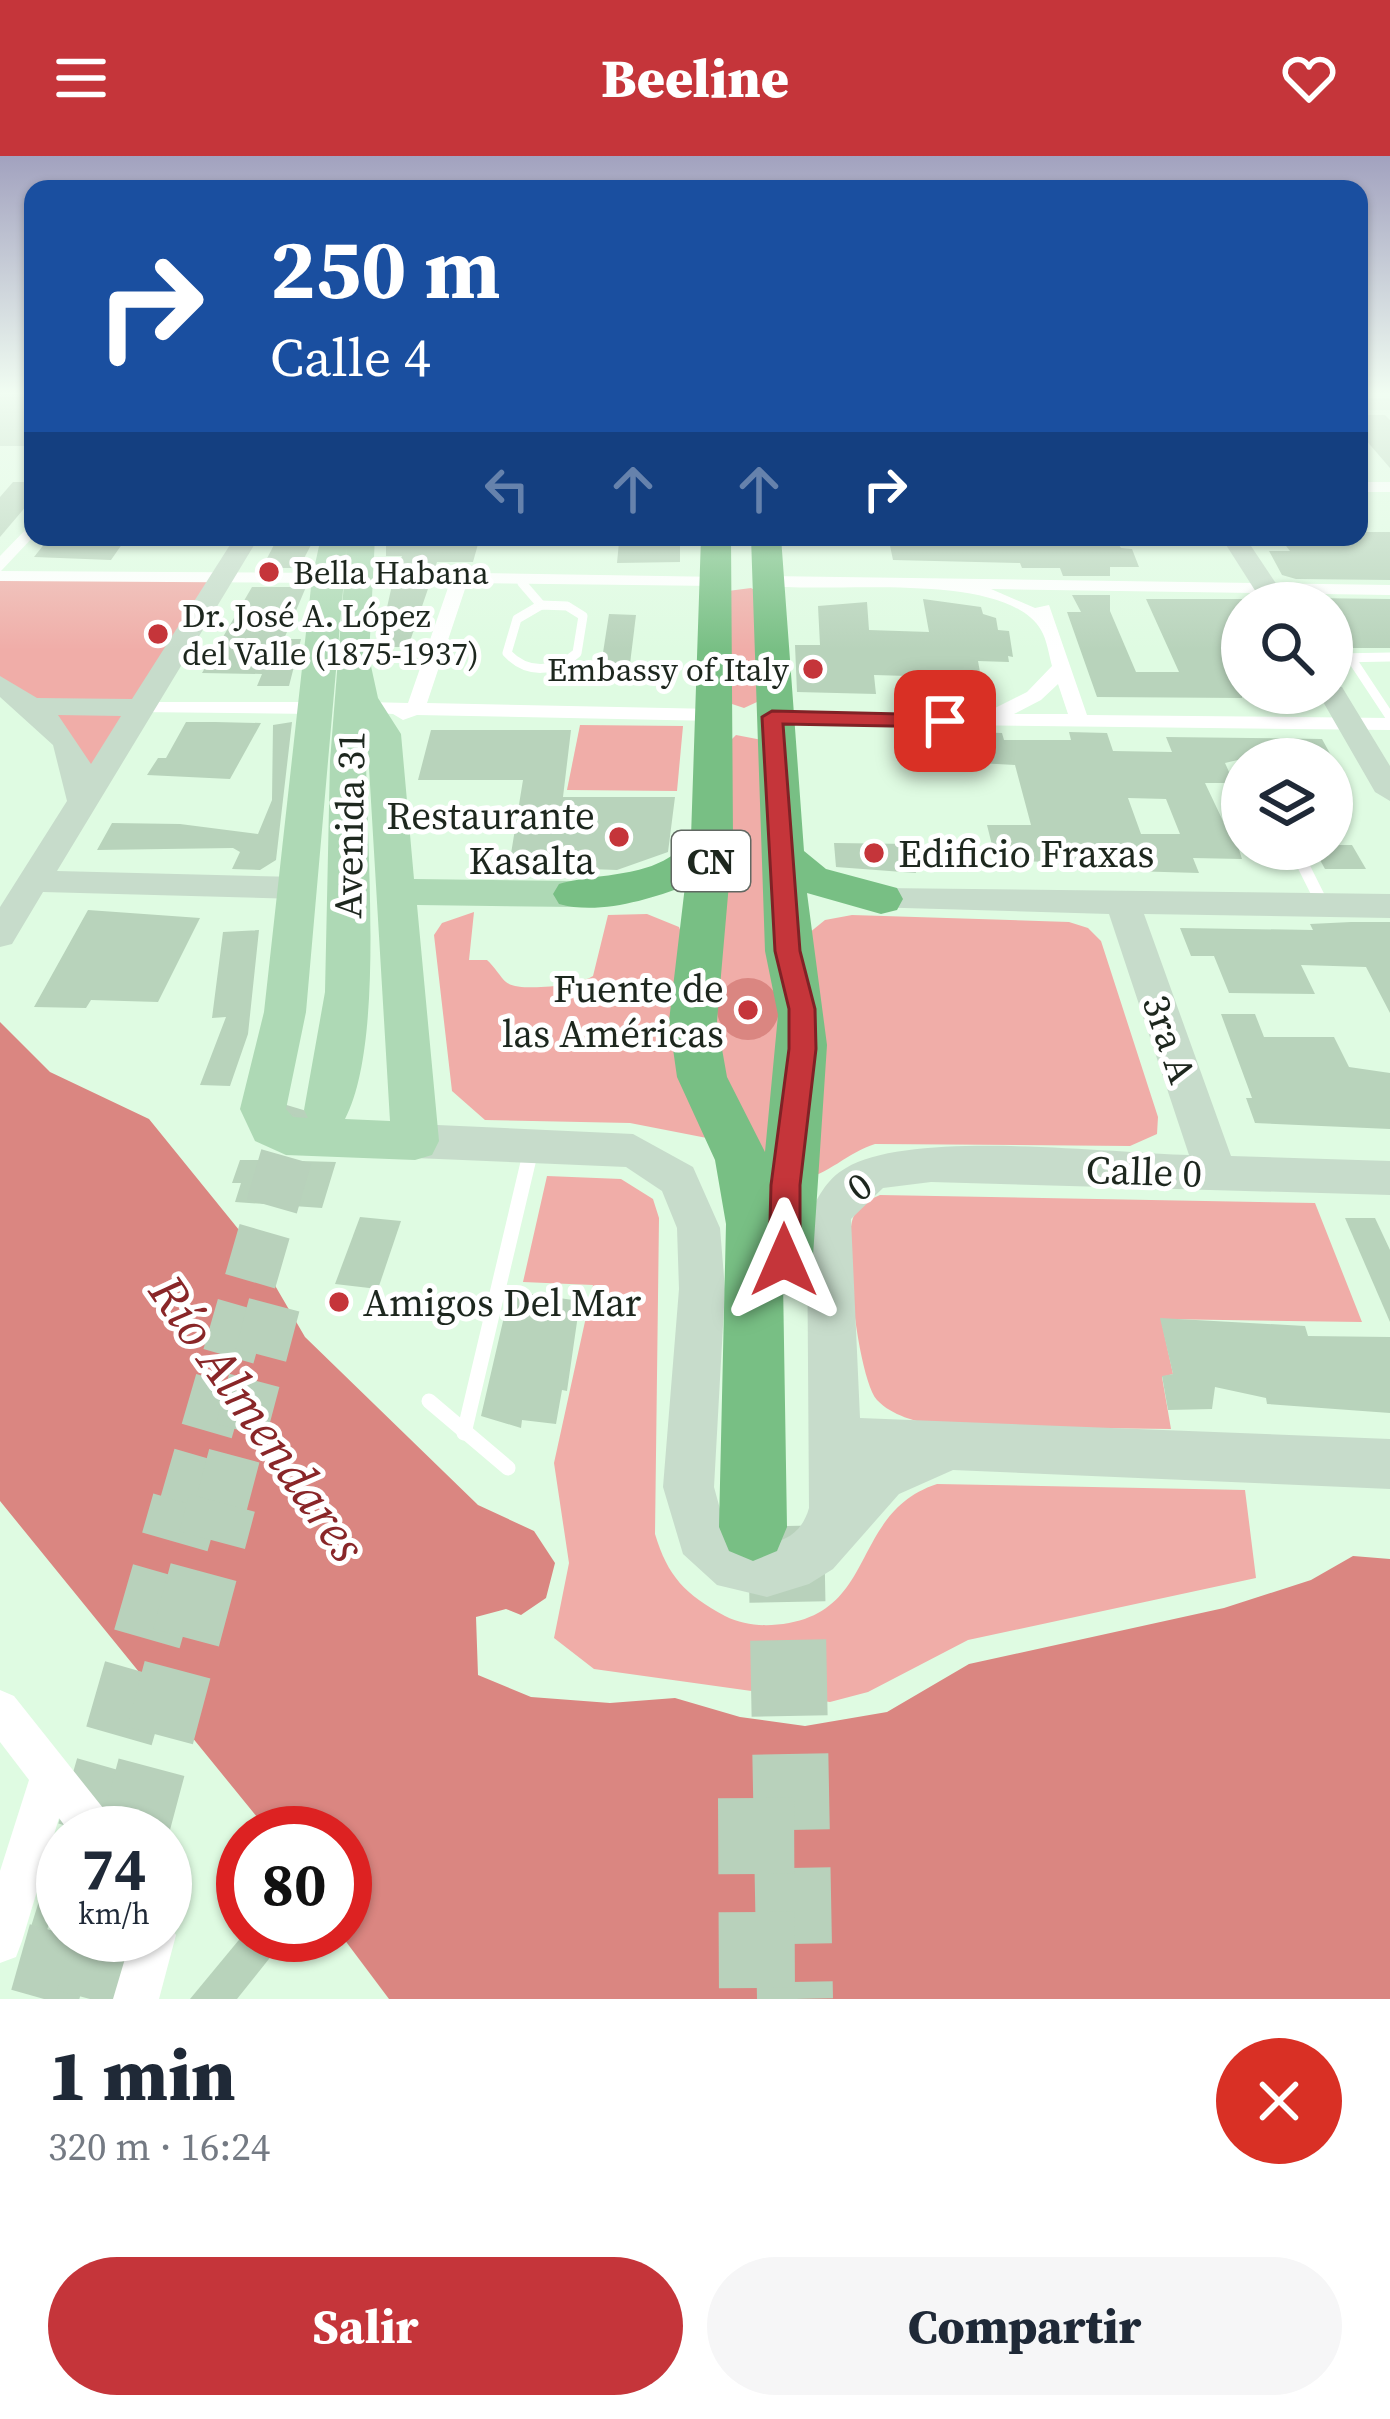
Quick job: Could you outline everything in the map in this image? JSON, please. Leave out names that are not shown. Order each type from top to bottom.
[{"type":"highway","name":"CN","points":[[716,546],[712,838],[694,1044],[702,1077],[742,1160],[790,1526]]},
{"type":"highway","name":"CN","points":[[766,546],[787,936],[802,1009],[803,1049],[784,1209],[790,1526]]},
{"type":"highway","points":[[575,894],[653,884],[690,866],[712,838]]},
{"type":"highway","points":[[785,858],[811,879],[881,898]]},
{"type":"highway","points":[[575,894],[648,902],[674,911],[706,937]]},
{"type":"highway","points":[[787,936],[820,910],[881,898]]},
{"type":"main road","points":[[335,546],[326,578],[285,1012],[263,1109],[272,1128],[286,1136],[321,1119],[378,1114],[397,1094],[425,1111]]},
{"type":"main road","name":"Avenida 31","points":[[321,1119],[323,797],[337,546]]},
{"type":"main road","name":"Avenida 31","points":[[321,1119],[345,1045],[347,785],[360,546]]},
{"type":"main road","points":[[354,658],[376,721],[425,1111]]},
{"type":"main road","points":[[400,892],[575,894]]},
{"type":"main road","points":[[403,943],[437,908],[478,893]]},
{"type":"main road","points":[[321,1119],[425,1111]]},
{"type":"street","points":[[0,566],[24,538]]},
{"type":"street","points":[[0,935],[243,546]]},
{"type":"street","points":[[1239,546],[1262,582]]},
{"type":"street","points":[[0,576],[326,578]]},
{"type":"street","points":[[358,576],[716,581]]},
{"type":"street","points":[[416,708],[460,578]]},
{"type":"street","points":[[444,625],[480,597],[532,581]]},
{"type":"street","points":[[768,581],[1034,582],[1221,593]]},
{"type":"street","points":[[910,581],[985,592],[1049,626]]},
{"type":"street","points":[[1034,582],[1080,722]]},
{"type":"street","points":[[1353,592],[1390,590]]},
{"type":"street","points":[[432,658],[438,673],[470,698],[514,708]]},
{"type":"street","points":[[945,721],[988,716],[1024,705],[1048,688],[1062,665]]},
{"type":"street","points":[[0,684],[69,739],[80,764],[83,803]]},
{"type":"street","points":[[30,706],[314,708]]},
{"type":"street","points":[[376,721],[416,708],[715,716]]},
{"type":"street","points":[[1345,714],[1390,792]]},
{"type":"street","points":[[772,717],[1390,720]]},
{"type":"street","points":[[59,841],[67,864],[108,883]]},
{"type":"street","points":[[33,881],[299,888]]},
{"type":"street","points":[[881,898],[1390,906]]},
{"type":"street","points":[[1052,903],[1094,912],[1137,944]]},
{"type":"street","name":"3ra A","points":[[1123,904],[1216,1173]]},
{"type":"street","points":[[1145,1172],[1173,1161],[1186,1145],[1192,1101]]},
{"type":"street","points":[[425,1111],[532,1145],[653,1156],[685,1184],[699,1231],[688,1508],[696,1531],[732,1564],[779,1570],[801,1561],[790,1526],[836,1441],[1390,1464]]},
{"type":"street","name":"Calle 0","points":[[898,1167],[1390,1178]]},
{"type":"street","name":"0","points":[[836,1441],[829,1219],[847,1187],[864,1175],[898,1167]]},
{"type":"street","points":[[790,1526],[881,1476],[956,1446]]},
{"type":"street","points":[[0,1710],[75,1806]]},
{"type":"street","points":[[0,1941],[51,1775]]},
{"type":"street","points":[[136,1999],[146,1962]]},
{"type":"lane","points":[[532,581],[542,605]]},
{"type":"lane","points":[[542,605],[567,606],[583,616],[578,652],[562,665],[526,668],[507,653],[517,619],[542,605]]},
{"type":"lane","points":[[1390,657],[1344,658],[1390,720]]},
{"type":"lane","points":[[1306,870],[1324,905]]},
{"type":"lane","points":[[464,1432],[532,1145]]},
{"type":"lane","points":[[429,1401],[508,1468]]},
{"type":"shaded area","points":[[0,576],[223,577],[83,803],[80,764],[0,684]]},
{"type":"shaded area","points":[[728,591],[756,591],[757,702],[744,708],[726,702]]},
{"type":"shaded area","points":[[580,725],[683,726],[677,791],[567,790]]},
{"type":"shaded area","points":[[736,735],[762,740],[789,1020],[766,1195],[709,1041],[730,741]]},
{"type":"shaded area","points":[[474,912],[469,960],[487,960],[506,982],[523,987],[563,985],[593,976],[608,915],[647,914],[679,927],[686,946],[712,1139],[630,1123],[485,1120],[452,1091],[434,935],[442,923]]},
{"type":"shaded area","points":[[852,915],[1069,922],[1088,928],[1101,941],[1158,1117],[1157,1134],[1130,1146],[875,1144],[801,1179],[809,933],[825,920]]},
{"type":"shaded area","points":[[547,1176],[621,1179],[653,1199],[659,1218],[655,1534],[680,1583],[725,1616],[748,1624],[773,1625],[817,1614],[852,1579],[890,1515],[910,1497],[937,1484],[1245,1490],[1256,1578],[968,1640],[868,1692],[830,1702],[594,1669],[554,1638],[569,1563],[554,1463],[593,1285],[523,1282]]},
{"type":"shaded area","points":[[880,1195],[1315,1203],[1362,1322],[1161,1319],[1173,1374],[1162,1377],[1171,1429],[920,1422],[877,1400],[858,1340],[850,1233],[858,1210]]},
{"type":"water","name":"Fuente de las Américas","points":[[748,978],[770,987],[779,1009],[770,1031],[748,1040],[726,1031],[717,1009],[726,987]]},
{"type":"water","name":"Río Almendares","points":[[0,1022],[50,1072],[149,1119],[252,1246],[305,1337],[478,1505],[534,1531],[555,1563],[546,1598],[521,1615],[506,1609],[476,1617],[478,1675],[531,1697],[610,1703],[675,1698],[740,1717],[805,1726],[887,1712],[969,1664],[1224,1608],[1311,1580],[1353,1556],[1390,1559],[1390,1999],[389,1999],[361,1962],[372,1962],[372,1806],[248,1806],[0,1501]]},
{"type":"building","points":[[13,482],[24,482],[24,509],[0,537],[0,497]]},
{"type":"building","points":[[1368,532],[1390,532],[1390,580],[1282,575],[1269,551],[1290,551],[1286,546],[1368,546]]},
{"type":"building","points":[[43,546],[121,546],[111,560],[34,557]]},
{"type":"building","points":[[273,546],[310,546],[299,568],[262,568]]},
{"type":"building","points":[[386,546],[477,546],[473,562],[437,562],[435,568],[398,567],[402,556],[386,556]]},
{"type":"building","points":[[619,546],[680,546],[680,562],[617,563]]},
{"type":"building","points":[[890,546],[1120,546],[1132,549],[1139,567],[1110,567],[1110,576],[1063,576],[1060,568],[1022,568],[1020,563],[893,560]]},
{"type":"building","points":[[392,585],[429,586],[408,647],[386,647],[392,629],[387,629],[393,612],[386,612]]},
{"type":"building","points":[[252,587],[306,587],[284,639],[301,639],[289,686],[257,686],[262,674],[202,673]]},
{"type":"building","points":[[1072,595],[1110,595],[1110,611],[1136,672],[1179,672],[1146,599],[1221,599],[1221,698],[1097,697],[1067,612],[1081,612]]},
{"type":"building","points":[[923,599],[981,607],[983,614],[996,618],[998,630],[1009,631],[1013,657],[1008,656],[1009,662],[978,661],[983,689],[944,692],[942,677],[874,675],[876,694],[797,692],[795,645],[820,645],[818,606],[867,602],[869,630],[929,632]]},
{"type":"building","points":[[1353,599],[1390,599],[1390,648],[1353,648]]},
{"type":"building","points":[[609,614],[636,615],[629,672],[600,672]]},
{"type":"building","points":[[186,722],[261,723],[230,779],[147,775],[158,758],[166,758]]},
{"type":"building","points":[[292,722],[276,860],[260,870],[232,869],[240,852],[233,848],[97,850],[112,823],[180,824],[258,834],[272,800],[273,725]]},
{"type":"building","points":[[431,730],[571,730],[563,797],[675,797],[668,852],[617,870],[509,866],[523,780],[418,780]]},
{"type":"building","points":[[921,730],[1002,733],[1004,740],[1071,740],[1069,732],[1107,733],[1113,751],[1172,752],[1166,737],[1244,738],[1221,738],[1221,783],[1205,783],[1221,817],[1221,859],[1193,858],[1199,873],[1061,869],[1060,862],[996,861],[987,825],[1031,825],[1015,765],[924,760]],"holes":[[[1128,798],[1166,799],[1180,834],[1141,834]]]},
{"type":"building","name":"Edificio Fraxas","points":[[834,843],[911,844],[916,873],[836,867]]},
{"type":"building","points":[[1353,847],[1366,869],[1353,869]]},
{"type":"building","points":[[88,910],[200,918],[158,1002],[91,1000],[86,1008],[34,1007]]},
{"type":"building","points":[[1390,922],[1390,1013],[1366,967],[1301,965],[1315,994],[1229,993],[1214,956],[1191,956],[1180,928],[1313,930],[1310,924]]},
{"type":"building","points":[[259,930],[248,1034],[230,1086],[200,1085],[226,1017],[212,1018],[223,932]]},
{"type":"building","points":[[1221,1014],[1255,1014],[1264,1037],[1334,1037],[1349,1067],[1390,1073],[1390,1129],[1255,1123],[1246,1098],[1252,1098]]},
{"type":"building","points":[[240,1160],[336,1162],[322,1208],[235,1202],[241,1183],[232,1183]]},
{"type":"building","points":[[360,1217],[401,1221],[378,1289],[335,1284]]},
{"type":"building","points":[[1345,1218],[1375,1218],[1390,1250],[1390,1322]]},
{"type":"building","points":[[510,1291],[580,1301],[567,1391],[562,1390],[556,1424],[522,1420],[521,1428],[481,1416]]},
{"type":"building","points":[[1160,1318],[1305,1326],[1308,1336],[1390,1337],[1390,1413],[1267,1404],[1266,1398],[1215,1387],[1212,1409],[1168,1410],[1162,1376],[1173,1374]]},
{"type":"building","points":[[36,1911],[36,1952],[23,1952]]},
{"type":"building","points":[[221,1962],[266,1962],[237,1999],[190,1999]]},
{"type":"tunnel","points":[[297,1119],[300,1109]]},
{"type":"tunnel","points":[[185,1506],[298,1116]]},
{"type":"tunnel","points":[[221,1506],[275,1302]]},
{"type":"tunnel","points":[[99,1806],[186,1503]]},
{"type":"tunnel","points":[[141,1806],[222,1503]]},
{"type":"tunnel","points":[[786,1526],[795,1999]]},
{"type":"tunnel","points":[[756,1798],[757,1999]]},
{"type":"tunnel","points":[[44,1999],[54,1962]]},
{"type":"tunnel","points":[[90,1999],[100,1962]]},
{"type":"place","name":"Bella Habana","points":[[269,572]]},
{"type":"place","name":"Dr. José A. López del Valle (1875-1937)","points":[[158,634]]},
{"type":"place","name":"Embassy of Italy","points":[[813,669]]},
{"type":"place","name":"Restaurante Kasalta","points":[[619,837]]},
{"type":"place","name":"Edificio Fraxas","points":[[874,853]]},
{"type":"place","name":"Fuente de las Américas","points":[[748,1010]]},
{"type":"place","name":"Amigos Del Mar","points":[[339,1302]]},
{"type":"route","points":[[784,1260],[785,1185],[803,1049],[802,1009],[788,951],[772,717],[945,721]]}]
